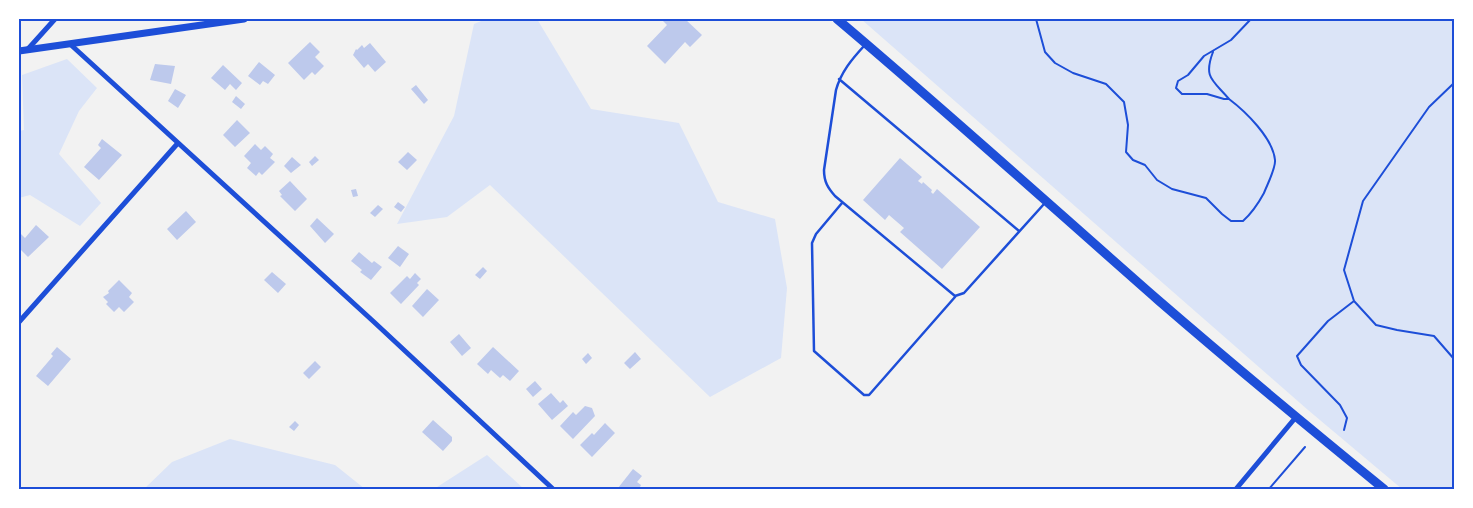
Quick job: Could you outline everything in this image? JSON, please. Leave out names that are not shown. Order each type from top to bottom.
[{"type":"main road","points":[[837,19],[1158,299],[1383,489]]},
{"type":"street","points":[[28,49],[54,19]]},
{"type":"street","points":[[19,51],[244,19]]},
{"type":"street","points":[[70,44],[374,322],[552,489]]},
{"type":"street","points":[[19,322],[178,143]]},
{"type":"street","points":[[1236,489],[1296,417]]},
{"type":"lane","points":[[866,44],[845,68],[839,79],[824,178],[827,186],[842,203],[955,296]]},
{"type":"lane","points":[[839,79],[1020,231]]},
{"type":"lane","points":[[842,203],[816,234],[812,243],[814,351],[864,395],[869,395],[955,296],[964,293],[1047,201]]},
{"type":"path","points":[[1036,19],[1045,52],[1055,64],[1073,73],[1106,84],[1124,102],[1128,126],[1126,152],[1133,160],[1145,165],[1156,180],[1172,189],[1206,198],[1231,221],[1243,221],[1251,214],[1260,200],[1269,183],[1275,161],[1267,139],[1259,127],[1209,76],[1208,64],[1213,51]]},
{"type":"path","points":[[1229,98],[1224,99],[1207,94],[1182,94],[1176,88],[1178,82],[1188,75],[1204,56],[1231,40],[1251,19]]},
{"type":"path","points":[[1454,83],[1429,107],[1362,201],[1344,270],[1354,301],[1376,325],[1434,336],[1454,359]]},
{"type":"path","points":[[1344,430],[1347,418],[1340,405],[1301,365],[1297,356],[1328,321],[1354,301]]},
{"type":"path","points":[[1268,489],[1305,448]]},
{"type":"shaded area","points":[[486,19],[537,19],[591,109],[679,123],[718,202],[775,219],[787,288],[781,358],[710,397],[490,185],[447,217],[397,224],[454,116],[474,24]]},
{"type":"shaded area","points":[[861,19],[1454,19],[1454,489],[1402,489],[1308,410]]},
{"type":"shaded area","points":[[67,59],[97,88],[79,111],[59,154],[101,203],[80,226],[30,195],[19,198],[19,131],[24,130],[22,75]]},
{"type":"shaded area","points":[[230,439],[335,465],[365,489],[144,489],[172,462]]},
{"type":"shaded area","points":[[487,455],[524,489],[434,489]]},
{"type":"building","points":[[665,19],[685,19],[702,35],[690,47],[685,42],[665,64],[647,46],[667,25],[663,21]]},
{"type":"building","points":[[310,42],[320,52],[315,57],[324,66],[315,75],[312,72],[304,80],[288,63]]},
{"type":"building","points":[[370,43],[386,62],[375,72],[368,64],[364,68],[353,55],[356,49],[362,45],[364,48]]},
{"type":"building","points":[[259,62],[275,75],[268,84],[263,81],[260,85],[248,76]]},
{"type":"building","points":[[155,64],[175,66],[171,84],[150,80]]},
{"type":"building","points":[[223,65],[242,83],[236,90],[230,84],[225,90],[211,78]]},
{"type":"building","points":[[416,85],[428,100],[424,104],[411,89]]},
{"type":"building","points":[[175,89],[186,95],[178,108],[168,101]]},
{"type":"building","points":[[236,96],[245,104],[241,109],[232,102]]},
{"type":"building","points":[[237,120],[250,133],[235,147],[223,135]]},
{"type":"building","points":[[102,139],[122,155],[99,180],[84,167],[101,148],[98,145]]},
{"type":"building","points":[[255,144],[261,150],[265,146],[273,154],[270,158],[275,162],[262,175],[259,172],[256,176],[247,168],[251,163],[244,156]]},
{"type":"building","points":[[408,152],[417,160],[407,170],[398,162]]},
{"type":"building","points":[[315,156],[319,160],[312,166],[309,162]]},
{"type":"building","points":[[292,157],[301,165],[291,173],[284,166]]},
{"type":"building","points":[[900,158],[922,177],[918,181],[922,184],[923,182],[932,190],[933,194],[937,189],[980,227],[942,269],[900,232],[904,228],[889,215],[885,220],[863,200]]},
{"type":"building","points":[[290,181],[307,199],[295,211],[280,196],[282,195],[279,191]]},
{"type":"building","points":[[356,189],[358,196],[353,197],[351,190]]},
{"type":"building","points":[[398,202],[405,207],[401,212],[394,207]]},
{"type":"building","points":[[378,205],[383,209],[375,217],[370,213]]},
{"type":"building","points":[[186,211],[196,222],[177,240],[167,229]]},
{"type":"building","points":[[317,218],[334,234],[325,243],[310,226]]},
{"type":"building","points":[[36,225],[49,237],[28,257],[19,248],[19,232],[25,238]]},
{"type":"building","points":[[398,246],[409,254],[400,267],[388,258]]},
{"type":"building","points":[[359,252],[372,263],[374,261],[382,267],[371,280],[360,272],[362,270],[351,261]]},
{"type":"building","points":[[483,267],[487,271],[480,279],[475,275]]},
{"type":"building","points":[[272,272],[286,284],[278,293],[264,280]]},
{"type":"building","points":[[415,273],[421,279],[417,283],[419,285],[401,304],[390,293],[407,276],[410,279]]},
{"type":"building","points":[[119,280],[132,293],[129,297],[134,302],[124,312],[119,307],[114,312],[106,304],[108,302],[103,297],[109,293],[108,291]]},
{"type":"building","points":[[427,289],[439,300],[423,317],[412,306]]},
{"type":"building","points":[[459,334],[471,348],[462,356],[450,342]]},
{"type":"building","points":[[57,347],[71,359],[48,386],[36,376],[53,356],[51,354]]},
{"type":"building","points":[[493,347],[519,371],[510,381],[503,375],[500,378],[491,370],[488,374],[477,364]]},
{"type":"building","points":[[635,352],[641,359],[630,369],[624,363]]},
{"type":"building","points":[[588,353],[592,358],[586,364],[582,359]]},
{"type":"building","points":[[315,361],[321,367],[309,379],[303,373]]},
{"type":"building","points":[[535,381],[542,389],[533,397],[526,389]]},
{"type":"building","points":[[551,393],[560,403],[563,400],[568,406],[552,420],[538,404]]},
{"type":"building","points":[[585,406],[592,408],[595,416],[573,439],[560,426],[573,412],[576,415]]},
{"type":"building","points":[[433,420],[452,437],[452,441],[443,451],[422,432]]},
{"type":"building","points":[[295,421],[299,425],[294,431],[289,427]]},
{"type":"building","points":[[605,423],[615,433],[592,457],[580,445],[592,433],[594,435]]},
{"type":"building","points":[[633,469],[642,476],[637,482],[642,488],[618,488]]}]
